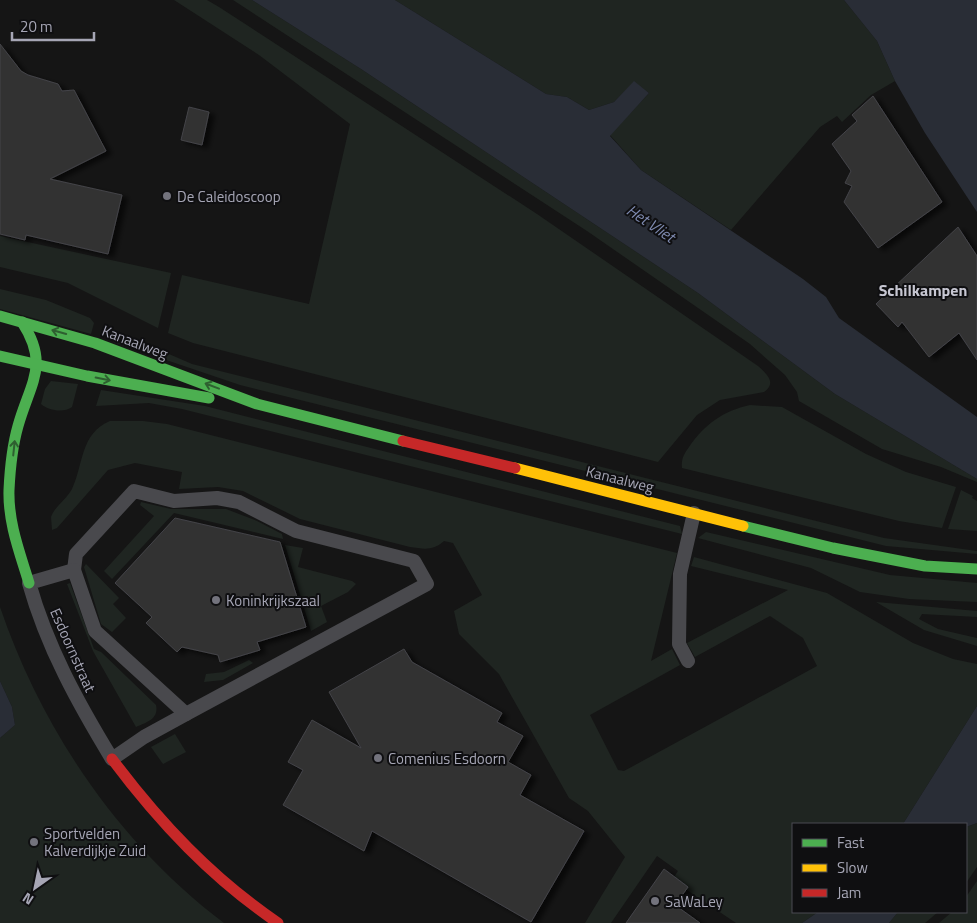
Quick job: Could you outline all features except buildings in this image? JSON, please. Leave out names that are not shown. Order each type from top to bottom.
[{"type":"main road","name":"Kanaalweg","points":[[0,316],[95,343],[258,404],[878,558],[925,566],[977,569]]},
{"type":"main road","name":"Esdoornstraat","points":[[22,322],[33,336],[38,350],[38,365],[14,446],[9,496],[15,536],[29,584]]},
{"type":"main road","name":"Kanaalweg","points":[[0,356],[188,396],[258,404]]},
{"type":"main road","name":"Esdoornstraat","points":[[112,759],[143,801],[197,859],[235,892],[278,923]]},
{"type":"lane","points":[[112,759],[144,737],[427,584],[414,561],[296,531],[239,502],[216,498],[174,502],[134,492],[76,554],[74,570],[94,631],[186,714]]},
{"type":"lane","points":[[688,661],[679,644],[680,574],[694,513]]},
{"type":"lane","points":[[29,584],[74,570]]},
{"type":"lane","name":"Esdoornstraat","points":[[29,584],[50,645],[75,696],[112,759]]},
{"type":"shaded area","points":[[174,0],[207,0],[219,7],[537,214],[758,366],[769,379],[770,385],[768,389],[764,392],[720,400],[697,415],[658,462],[193,343],[168,333],[182,275],[309,304],[350,124],[259,55]]},
{"type":"shaded area","points":[[233,0],[252,0],[361,69],[698,293],[835,394],[977,479],[977,482],[941,467],[882,449],[799,401],[797,392],[785,375],[750,344],[587,231]]},
{"type":"shaded area","points":[[395,0],[844,0],[877,41],[895,81],[871,95],[842,122],[837,116],[820,127],[731,230],[641,170],[610,135],[649,93],[634,82],[614,102],[589,110],[567,97],[546,94]]},
{"type":"shaded area","points":[[0,236],[171,273],[158,328],[68,283],[0,267]]},
{"type":"shaded area","points":[[0,289],[46,300],[90,318],[94,323],[91,334],[0,309]]},
{"type":"shaded area","points":[[118,332],[192,364],[884,538],[977,551],[977,554],[886,546],[240,385],[113,342]]},
{"type":"shaded area","points":[[51,381],[78,384],[72,407],[65,410],[56,410],[41,404],[45,389]]},
{"type":"shaded area","points":[[101,390],[205,406],[680,526],[682,534],[182,409],[149,403],[96,406]]},
{"type":"shaded area","points":[[750,405],[782,407],[866,454],[906,472],[956,487],[942,528],[899,521],[682,468],[682,459],[686,452],[708,425],[731,411]]},
{"type":"shaded area","points":[[110,421],[143,421],[167,424],[677,553],[651,661],[672,649],[680,665],[590,715],[618,770],[624,771],[817,666],[803,638],[770,616],[695,657],[687,643],[788,590],[691,566],[694,557],[827,593],[913,643],[953,659],[977,664],[977,706],[904,823],[792,823],[792,913],[817,913],[802,923],[736,923],[672,880],[678,871],[657,856],[611,923],[585,923],[625,857],[588,811],[569,798],[499,674],[459,634],[454,611],[482,595],[453,543],[444,541],[428,548],[410,547],[300,519],[243,491],[218,487],[179,489],[182,472],[135,463],[108,470],[57,528],[52,530],[51,517],[72,489],[88,441],[100,427]]},
{"type":"shaded area","points":[[961,490],[973,496],[972,498],[977,501],[977,531],[948,529]]},
{"type":"shaded area","points":[[141,502],[171,509],[226,509],[257,521],[282,534],[283,539],[174,513],[112,579],[104,571],[154,516],[140,505]]},
{"type":"shaded area","points":[[706,532],[890,575],[977,583],[977,602],[909,599],[860,592],[811,568],[698,538]]},
{"type":"shaded area","points":[[285,545],[303,548],[298,567],[352,581],[356,584],[348,592],[321,606],[327,622],[311,631]]},
{"type":"shaded area","points":[[86,564],[119,598],[113,604],[126,618],[112,632],[101,624],[84,567]]},
{"type":"shaded area","points":[[70,583],[94,649],[101,652],[156,705],[156,714],[148,722],[136,727],[93,651],[67,584]]},
{"type":"shaded area","points":[[876,602],[977,611],[977,617],[922,614],[919,619],[938,629],[977,638],[977,646],[924,630]]},
{"type":"shaded area","points":[[0,607],[17,653],[38,697],[88,781],[118,821],[151,858],[186,892],[224,923],[0,923],[0,738],[15,725],[12,707],[0,681]]},
{"type":"shaded area","points":[[249,660],[253,663],[223,680],[204,682],[206,674],[224,672]]},
{"type":"shaded area","points":[[175,734],[186,752],[163,764],[151,747]]},
{"type":"shaded area","points":[[977,823],[977,867],[967,882],[967,827]]},
{"type":"shaded area","points":[[977,881],[977,923],[939,923],[951,913],[967,913],[967,896]]},
{"type":"shaded area","points":[[897,913],[937,913],[925,923],[889,923]]},
{"type":"water","name":"Het Vliet","points":[[252,0],[395,0],[546,94],[567,97],[589,110],[614,102],[634,81],[649,93],[610,136],[641,170],[803,279],[826,297],[839,318],[977,417],[977,479],[835,394],[698,293],[361,69]]},
{"type":"water","points":[[844,0],[977,0],[977,212],[925,133],[895,81],[877,41]]},
{"type":"water","points":[[0,681],[12,707],[15,725],[0,738]]},
{"type":"water","points":[[977,706],[977,823],[967,827],[967,823],[904,823]]},
{"type":"water","points":[[817,913],[897,913],[889,923],[802,923]]},
{"type":"traffic: fast","points":[[0,316],[95,343],[257,404],[403,441]]},
{"type":"traffic: fast","points":[[22,322],[35,350],[36,362],[32,386],[14,442],[9,502],[15,538],[29,583]]},
{"type":"traffic: fast","points":[[0,356],[87,376],[209,398]]},
{"type":"traffic: fast","points":[[743,526],[833,548],[925,566],[977,569]]},
{"type":"traffic: slow","points":[[515,468],[743,526]]},
{"type":"traffic: jam","points":[[403,441],[515,468]]},
{"type":"traffic: jam","points":[[112,759],[130,783],[188,848],[231,887],[278,923]]},
{"type":"place","name":"De Caleidoscoop","points":[[167,196]]},
{"type":"place","name":"Koninkrijkszaal","points":[[216,600]]},
{"type":"place","name":"Comenius Esdoorn","points":[[378,758]]},
{"type":"place","name":"Sportvelden Kalverdijkje Zuid","points":[[34,842]]},
{"type":"place","name":"SaWaLey","points":[[655,901]]},
{"type":"district","name":"Schilkampen","points":[[923,290]]}]
